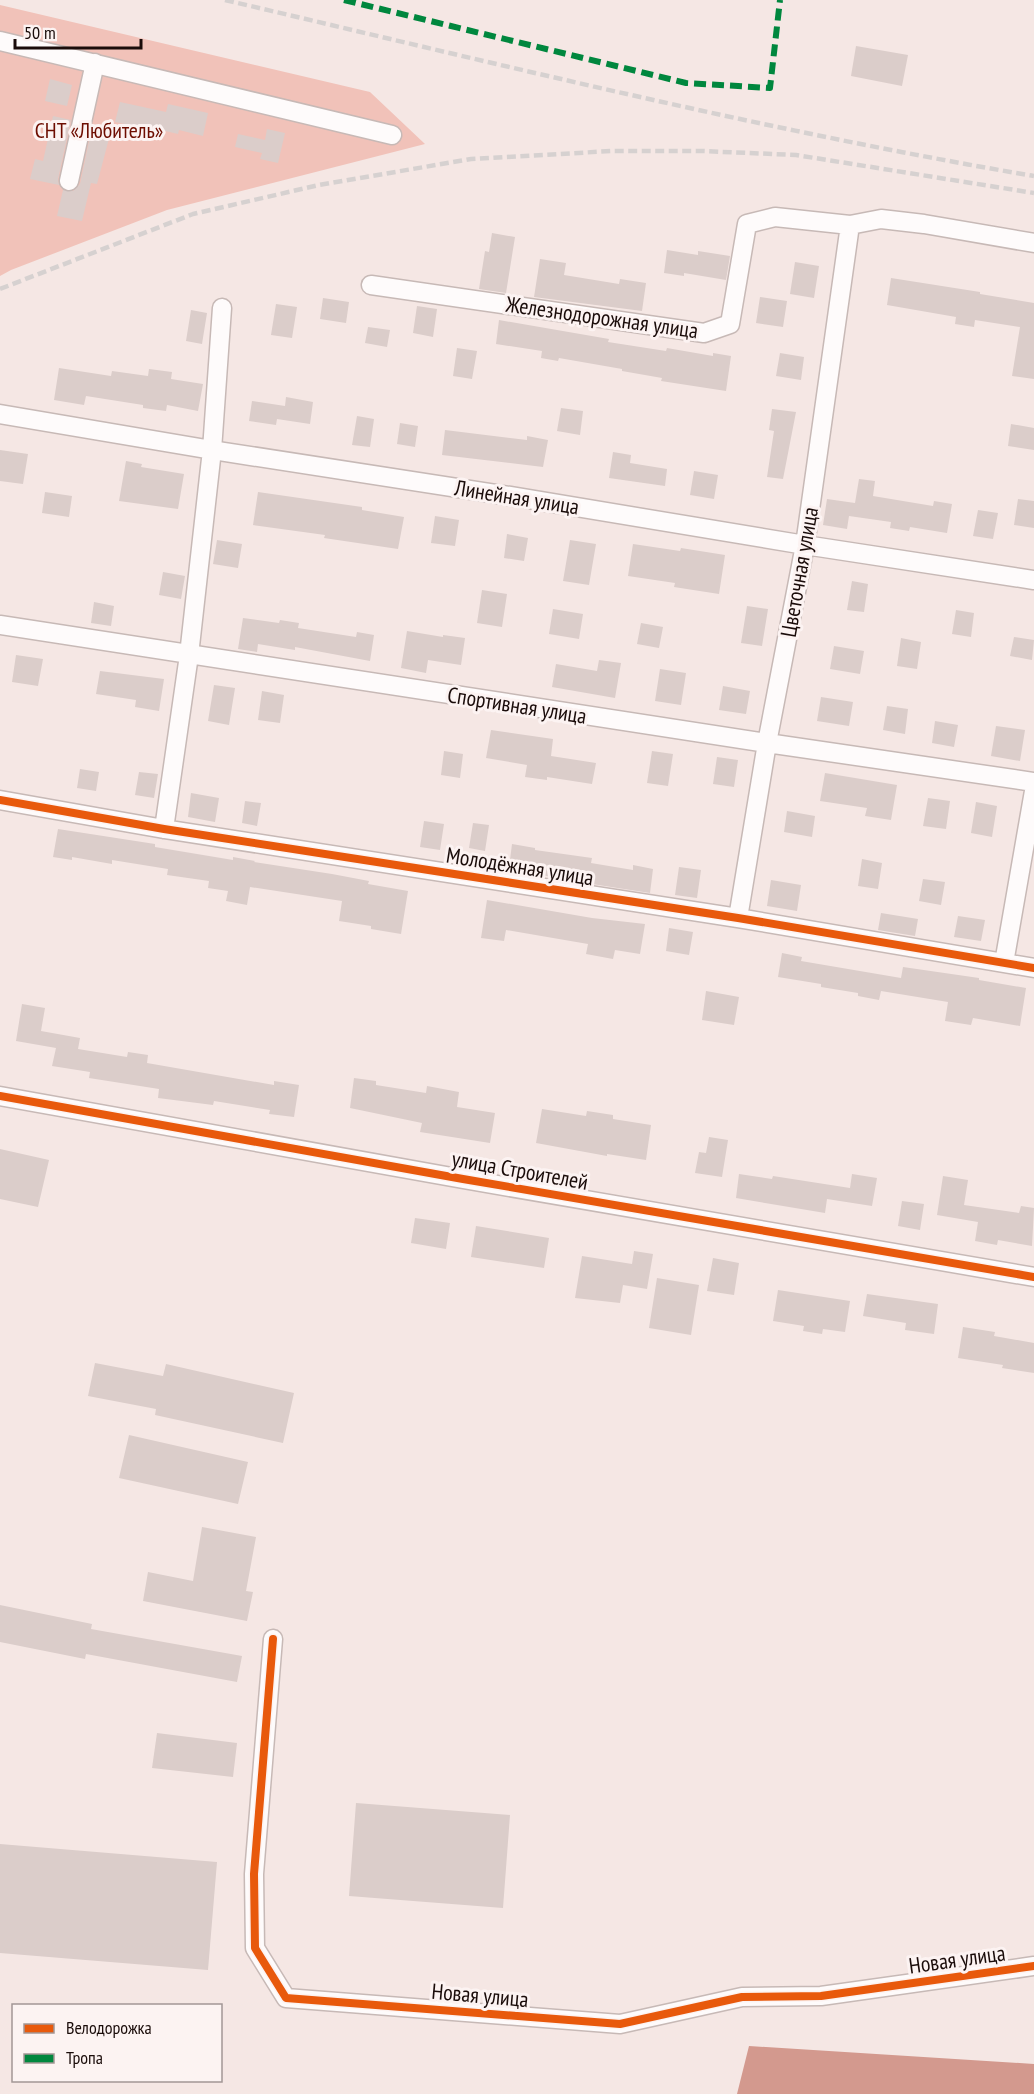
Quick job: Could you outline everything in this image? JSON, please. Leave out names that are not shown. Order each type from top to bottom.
[{"type":"street","points":[[0,41],[392,135]]},
{"type":"street","points":[[69,181],[95,63]]},
{"type":"street","name":"Железнодорожная улица","points":[[371,285],[704,333],[730,324],[747,224],[775,217],[850,225],[881,219],[1034,243]]},
{"type":"street","name":"Цветочная улица","points":[[738,918],[767,743],[805,546],[850,225]]},
{"type":"street","points":[[164,829],[189,655],[212,450],[222,308]]},
{"type":"street","name":"Линейная улица","points":[[0,414],[212,450],[510,495],[805,546],[1034,580]]},
{"type":"street","name":"Спортивная улица","points":[[0,625],[1034,782]]},
{"type":"street","points":[[1004,963],[1034,791]]},
{"type":"street","name":"Молодёжная улица","points":[[0,800],[164,829],[738,918],[1034,968]]},
{"type":"street","name":"улица Строителей","points":[[0,1096],[463,1179],[1034,1276]]},
{"type":"street","name":"Новая улица","points":[[273,1639],[254,1874],[255,1948],[286,1998],[620,2024],[742,1997],[821,1996],[1034,1966]]},
{"type":"green space","name":"СНТ «Любитель»","points":[[0,5],[370,92],[425,144],[167,210],[0,276]]},
{"type":"shaded area","points":[[749,2046],[1034,2064],[1034,2094],[737,2094]]},
{"type":"building","points":[[856,46],[908,55],[902,86],[851,76]]},
{"type":"building","points":[[50,79],[72,85],[67,106],[45,101]]},
{"type":"building","points":[[120,102],[166,112],[168,104],[208,113],[203,136],[179,130],[178,134],[115,122]]},
{"type":"building","points":[[53,116],[71,120],[58,179],[59,185],[30,179],[35,159],[43,161]]},
{"type":"building","points":[[92,127],[111,131],[97,184],[91,183],[82,221],[57,216],[63,190],[73,191],[80,184]]},
{"type":"building","points":[[267,129],[285,133],[278,163],[260,159],[262,153],[235,147],[238,134],[265,140]]},
{"type":"building","points":[[492,233],[515,237],[506,293],[479,289],[485,251],[489,252]]},
{"type":"building","points":[[667,250],[698,255],[698,251],[730,256],[726,280],[684,273],[684,276],[664,273]]},
{"type":"building","points":[[540,259],[566,263],[564,275],[619,284],[620,279],[646,283],[642,311],[534,297]]},
{"type":"building","points":[[795,262],[819,266],[814,298],[790,294]]},
{"type":"building","points":[[891,278],[1034,303],[1034,379],[1012,376],[1020,327],[975,320],[974,327],[955,324],[956,317],[887,305]]},
{"type":"building","points":[[760,297],[787,301],[783,327],[756,323]]},
{"type":"building","points":[[323,298],[349,302],[346,323],[320,319]]},
{"type":"building","points":[[276,304],[297,307],[292,338],[271,335]]},
{"type":"building","points":[[417,306],[437,309],[433,337],[413,333]]},
{"type":"building","points":[[191,310],[207,313],[202,344],[186,341]]},
{"type":"building","points":[[499,320],[666,351],[667,348],[713,356],[713,353],[731,356],[726,391],[661,381],[662,378],[622,371],[622,369],[559,358],[558,361],[541,358],[542,351],[496,344]]},
{"type":"building","points":[[368,327],[390,330],[387,347],[365,343]]},
{"type":"building","points":[[457,348],[477,351],[472,379],[453,376]]},
{"type":"building","points":[[780,353],[804,357],[801,380],[776,376]]},
{"type":"building","points":[[59,368],[111,376],[112,371],[148,376],[149,369],[172,372],[171,379],[203,384],[198,411],[167,405],[166,411],[143,408],[143,405],[86,396],[84,405],[54,400]]},
{"type":"building","points":[[286,397],[313,402],[310,424],[277,419],[276,425],[249,421],[252,401],[285,406]]},
{"type":"building","points":[[561,408],[583,411],[580,435],[557,431]]},
{"type":"building","points":[[772,409],[796,412],[783,479],[767,477],[774,431],[769,430]]},
{"type":"building","points":[[357,416],[374,419],[370,447],[352,445]]},
{"type":"building","points":[[400,423],[418,426],[415,447],[397,444]]},
{"type":"building","points":[[1011,424],[1034,428],[1034,450],[1008,446]]},
{"type":"building","points":[[445,430],[527,440],[527,436],[548,440],[543,467],[442,455]]},
{"type":"building","points":[[0,450],[28,454],[23,484],[0,481]]},
{"type":"building","points":[[613,452],[631,455],[630,463],[667,469],[665,486],[609,478]]},
{"type":"building","points":[[126,461],[142,464],[141,467],[184,474],[178,509],[119,501]]},
{"type":"building","points":[[694,471],[718,475],[714,499],[690,495]]},
{"type":"building","points":[[859,479],[875,481],[873,496],[933,506],[934,501],[952,504],[947,533],[910,527],[909,531],[890,528],[891,522],[849,516],[847,529],[823,525],[827,499],[855,503]]},
{"type":"building","points":[[45,492],[72,496],[69,517],[42,513]]},
{"type":"building","points":[[258,492],[362,507],[362,510],[404,517],[398,549],[324,538],[325,535],[253,525]]},
{"type":"building","points":[[1018,499],[1034,501],[1034,528],[1014,525]]},
{"type":"building","points":[[978,510],[998,513],[993,539],[973,536]]},
{"type":"building","points":[[435,516],[459,520],[455,546],[431,543]]},
{"type":"building","points":[[507,534],[528,538],[524,561],[504,558]]},
{"type":"building","points":[[217,540],[242,544],[238,568],[213,564]]},
{"type":"building","points":[[570,540],[596,544],[589,585],[563,581]]},
{"type":"building","points":[[633,544],[725,555],[719,594],[674,587],[675,583],[628,576]]},
{"type":"building","points":[[163,572],[185,576],[181,599],[159,595]]},
{"type":"building","points":[[852,581],[868,584],[864,612],[847,610]]},
{"type":"building","points":[[482,590],[507,594],[502,627],[477,623]]},
{"type":"building","points":[[94,602],[114,606],[111,626],[91,623]]},
{"type":"building","points":[[747,606],[768,609],[762,646],[741,643]]},
{"type":"building","points":[[553,609],[583,614],[579,639],[549,634]]},
{"type":"building","points":[[956,610],[974,613],[971,637],[952,634]]},
{"type":"building","points":[[243,618],[299,623],[298,628],[356,637],[357,632],[374,635],[370,661],[295,647],[295,650],[258,644],[257,652],[238,649]]},
{"type":"building","points":[[641,623],[663,627],[659,648],[637,644]]},
{"type":"building","points":[[407,631],[465,638],[461,665],[428,660],[426,673],[401,668]]},
{"type":"building","points":[[1014,637],[1034,640],[1032,660],[1010,656]]},
{"type":"building","points":[[901,638],[921,642],[917,669],[897,666]]},
{"type":"building","points":[[834,646],[864,651],[860,674],[830,669]]},
{"type":"building","points":[[16,655],[43,659],[38,686],[12,682]]},
{"type":"building","points":[[599,660],[621,663],[615,698],[552,687],[556,664],[597,671]]},
{"type":"building","points":[[660,669],[686,673],[681,705],[655,701]]},
{"type":"building","points":[[100,671],[164,679],[159,711],[135,707],[136,700],[96,694]]},
{"type":"building","points":[[214,685],[235,688],[229,725],[208,721]]},
{"type":"building","points":[[723,686],[750,691],[746,714],[719,710]]},
{"type":"building","points":[[262,691],[284,695],[280,723],[258,720]]},
{"type":"building","points":[[821,697],[853,702],[849,726],[817,721]]},
{"type":"building","points":[[887,706],[908,709],[905,734],[883,730]]},
{"type":"building","points":[[935,721],[958,725],[954,747],[932,743]]},
{"type":"building","points":[[996,726],[1025,730],[1020,761],[991,756]]},
{"type":"building","points":[[491,730],[553,739],[551,756],[596,763],[592,784],[547,777],[547,780],[525,777],[527,765],[486,758]]},
{"type":"building","points":[[444,751],[463,754],[460,778],[441,775]]},
{"type":"building","points":[[652,751],[673,754],[668,786],[647,783]]},
{"type":"building","points":[[717,757],[738,760],[734,787],[713,784]]},
{"type":"building","points":[[80,769],[99,772],[96,791],[77,788]]},
{"type":"building","points":[[139,772],[158,774],[154,798],[135,795]]},
{"type":"building","points":[[825,773],[897,785],[891,820],[865,816],[867,808],[820,801]]},
{"type":"building","points":[[191,793],[219,798],[215,822],[188,817]]},
{"type":"building","points":[[928,798],[950,801],[946,829],[923,826]]},
{"type":"building","points":[[245,801],[261,803],[257,826],[242,823]]},
{"type":"building","points":[[976,802],[997,806],[992,837],[971,833]]},
{"type":"building","points":[[787,811],[815,816],[812,837],[784,832]]},
{"type":"building","points":[[424,821],[444,824],[440,850],[420,847]]},
{"type":"building","points":[[473,823],[489,825],[485,851],[469,848]]},
{"type":"building","points":[[58,829],[155,844],[155,847],[233,860],[233,857],[332,874],[369,881],[368,884],[408,891],[401,934],[339,921],[342,901],[250,887],[247,905],[226,901],[228,891],[208,888],[209,881],[167,875],[168,869],[112,860],[112,864],[72,857],[72,860],[53,857]]},
{"type":"building","points":[[512,844],[535,848],[535,850],[592,858],[591,863],[633,870],[633,865],[653,869],[650,893],[566,880],[509,868]]},
{"type":"building","points":[[862,859],[882,863],[878,889],[858,886]]},
{"type":"building","points":[[679,867],[701,870],[697,898],[675,895]]},
{"type":"building","points":[[923,879],[945,882],[941,905],[919,901]]},
{"type":"building","points":[[771,880],[801,885],[797,911],[767,906]]},
{"type":"building","points":[[487,900],[592,918],[645,924],[640,954],[615,950],[613,959],[586,954],[588,944],[506,930],[504,941],[481,938]]},
{"type":"building","points":[[881,913],[918,919],[915,936],[878,930]]},
{"type":"building","points":[[958,916],[985,920],[981,941],[954,937]]},
{"type":"building","points":[[669,928],[693,932],[689,955],[666,951]]},
{"type":"building","points":[[782,953],[802,957],[801,961],[901,978],[903,967],[979,978],[979,980],[1026,988],[1020,1026],[973,1018],[971,1025],[945,1021],[948,1002],[881,991],[879,1000],[858,996],[858,993],[821,987],[821,984],[778,977]]},
{"type":"building","points":[[706,991],[739,997],[734,1025],[702,1020]]},
{"type":"building","points":[[22,1004],[45,1008],[41,1031],[80,1038],[78,1049],[127,1057],[128,1052],[148,1055],[147,1063],[274,1085],[274,1081],[299,1085],[294,1117],[269,1114],[270,1110],[214,1101],[213,1105],[158,1098],[159,1089],[89,1078],[90,1072],[52,1066],[56,1048],[16,1041]]},
{"type":"building","points":[[354,1078],[376,1081],[376,1085],[426,1093],[427,1086],[459,1092],[457,1107],[495,1113],[490,1143],[420,1132],[422,1123],[350,1108]]},
{"type":"building","points":[[542,1109],[586,1116],[587,1111],[613,1115],[613,1119],[651,1125],[646,1160],[607,1154],[607,1156],[536,1143]]},
{"type":"building","points":[[709,1137],[728,1140],[722,1177],[695,1173],[699,1152],[706,1153]]},
{"type":"building","points":[[0,1149],[49,1160],[38,1207],[0,1199]]},
{"type":"building","points":[[739,1174],[772,1179],[773,1176],[850,1188],[852,1174],[877,1178],[872,1206],[827,1199],[825,1213],[736,1198]]},
{"type":"building","points":[[943,1176],[968,1180],[964,1205],[1019,1213],[1021,1206],[1034,1208],[1032,1246],[998,1240],[997,1245],[975,1241],[978,1222],[937,1215]]},
{"type":"building","points":[[902,1201],[924,1204],[920,1230],[898,1226]]},
{"type":"building","points":[[415,1218],[450,1223],[446,1249],[411,1243]]},
{"type":"building","points":[[476,1226],[549,1238],[544,1268],[471,1257]]},
{"type":"building","points":[[634,1251],[653,1254],[647,1289],[623,1285],[620,1303],[575,1298],[582,1256],[632,1264]]},
{"type":"building","points":[[713,1258],[739,1263],[734,1295],[707,1291]]},
{"type":"building","points":[[657,1278],[699,1285],[691,1335],[649,1328]]},
{"type":"building","points":[[778,1290],[850,1301],[845,1332],[823,1329],[822,1334],[803,1331],[804,1326],[773,1321]]},
{"type":"building","points":[[867,1294],[938,1304],[934,1334],[905,1330],[906,1323],[863,1316]]},
{"type":"building","points":[[963,1327],[995,1332],[994,1336],[1034,1343],[1034,1373],[1002,1368],[1003,1365],[958,1358]]},
{"type":"building","points":[[95,1363],[163,1376],[166,1364],[294,1393],[283,1443],[155,1415],[156,1409],[88,1396]]},
{"type":"building","points":[[129,1435],[248,1462],[238,1504],[119,1478]]},
{"type":"building","points":[[202,1527],[256,1537],[246,1591],[253,1592],[247,1621],[143,1601],[148,1572],[193,1581]]},
{"type":"building","points":[[0,1605],[92,1624],[91,1629],[242,1656],[237,1682],[86,1654],[85,1659],[0,1642]]},
{"type":"building","points":[[157,1733],[237,1743],[233,1777],[152,1768]]},
{"type":"building","points":[[356,1803],[510,1815],[503,1908],[349,1896]]},
{"type":"building","points":[[0,1844],[217,1862],[208,1970],[0,1953]]},
{"type":"railway","points":[[225,0],[729,117],[1034,176]]},
{"type":"railway","points":[[0,289],[193,214],[319,185],[471,159],[612,151],[702,151],[796,155],[1034,193]]},
{"type":"marked path","points":[[344,0],[686,83],[770,88],[780,0]]},
{"type":"cycle path","points":[[0,800],[164,829],[738,918],[1034,968]]},
{"type":"cycle path","points":[[0,1096],[463,1179],[1034,1277]]},
{"type":"cycle path","points":[[273,1639],[254,1874],[255,1948],[286,1998],[620,2024],[742,1997],[821,1996],[1034,1966]]}]
